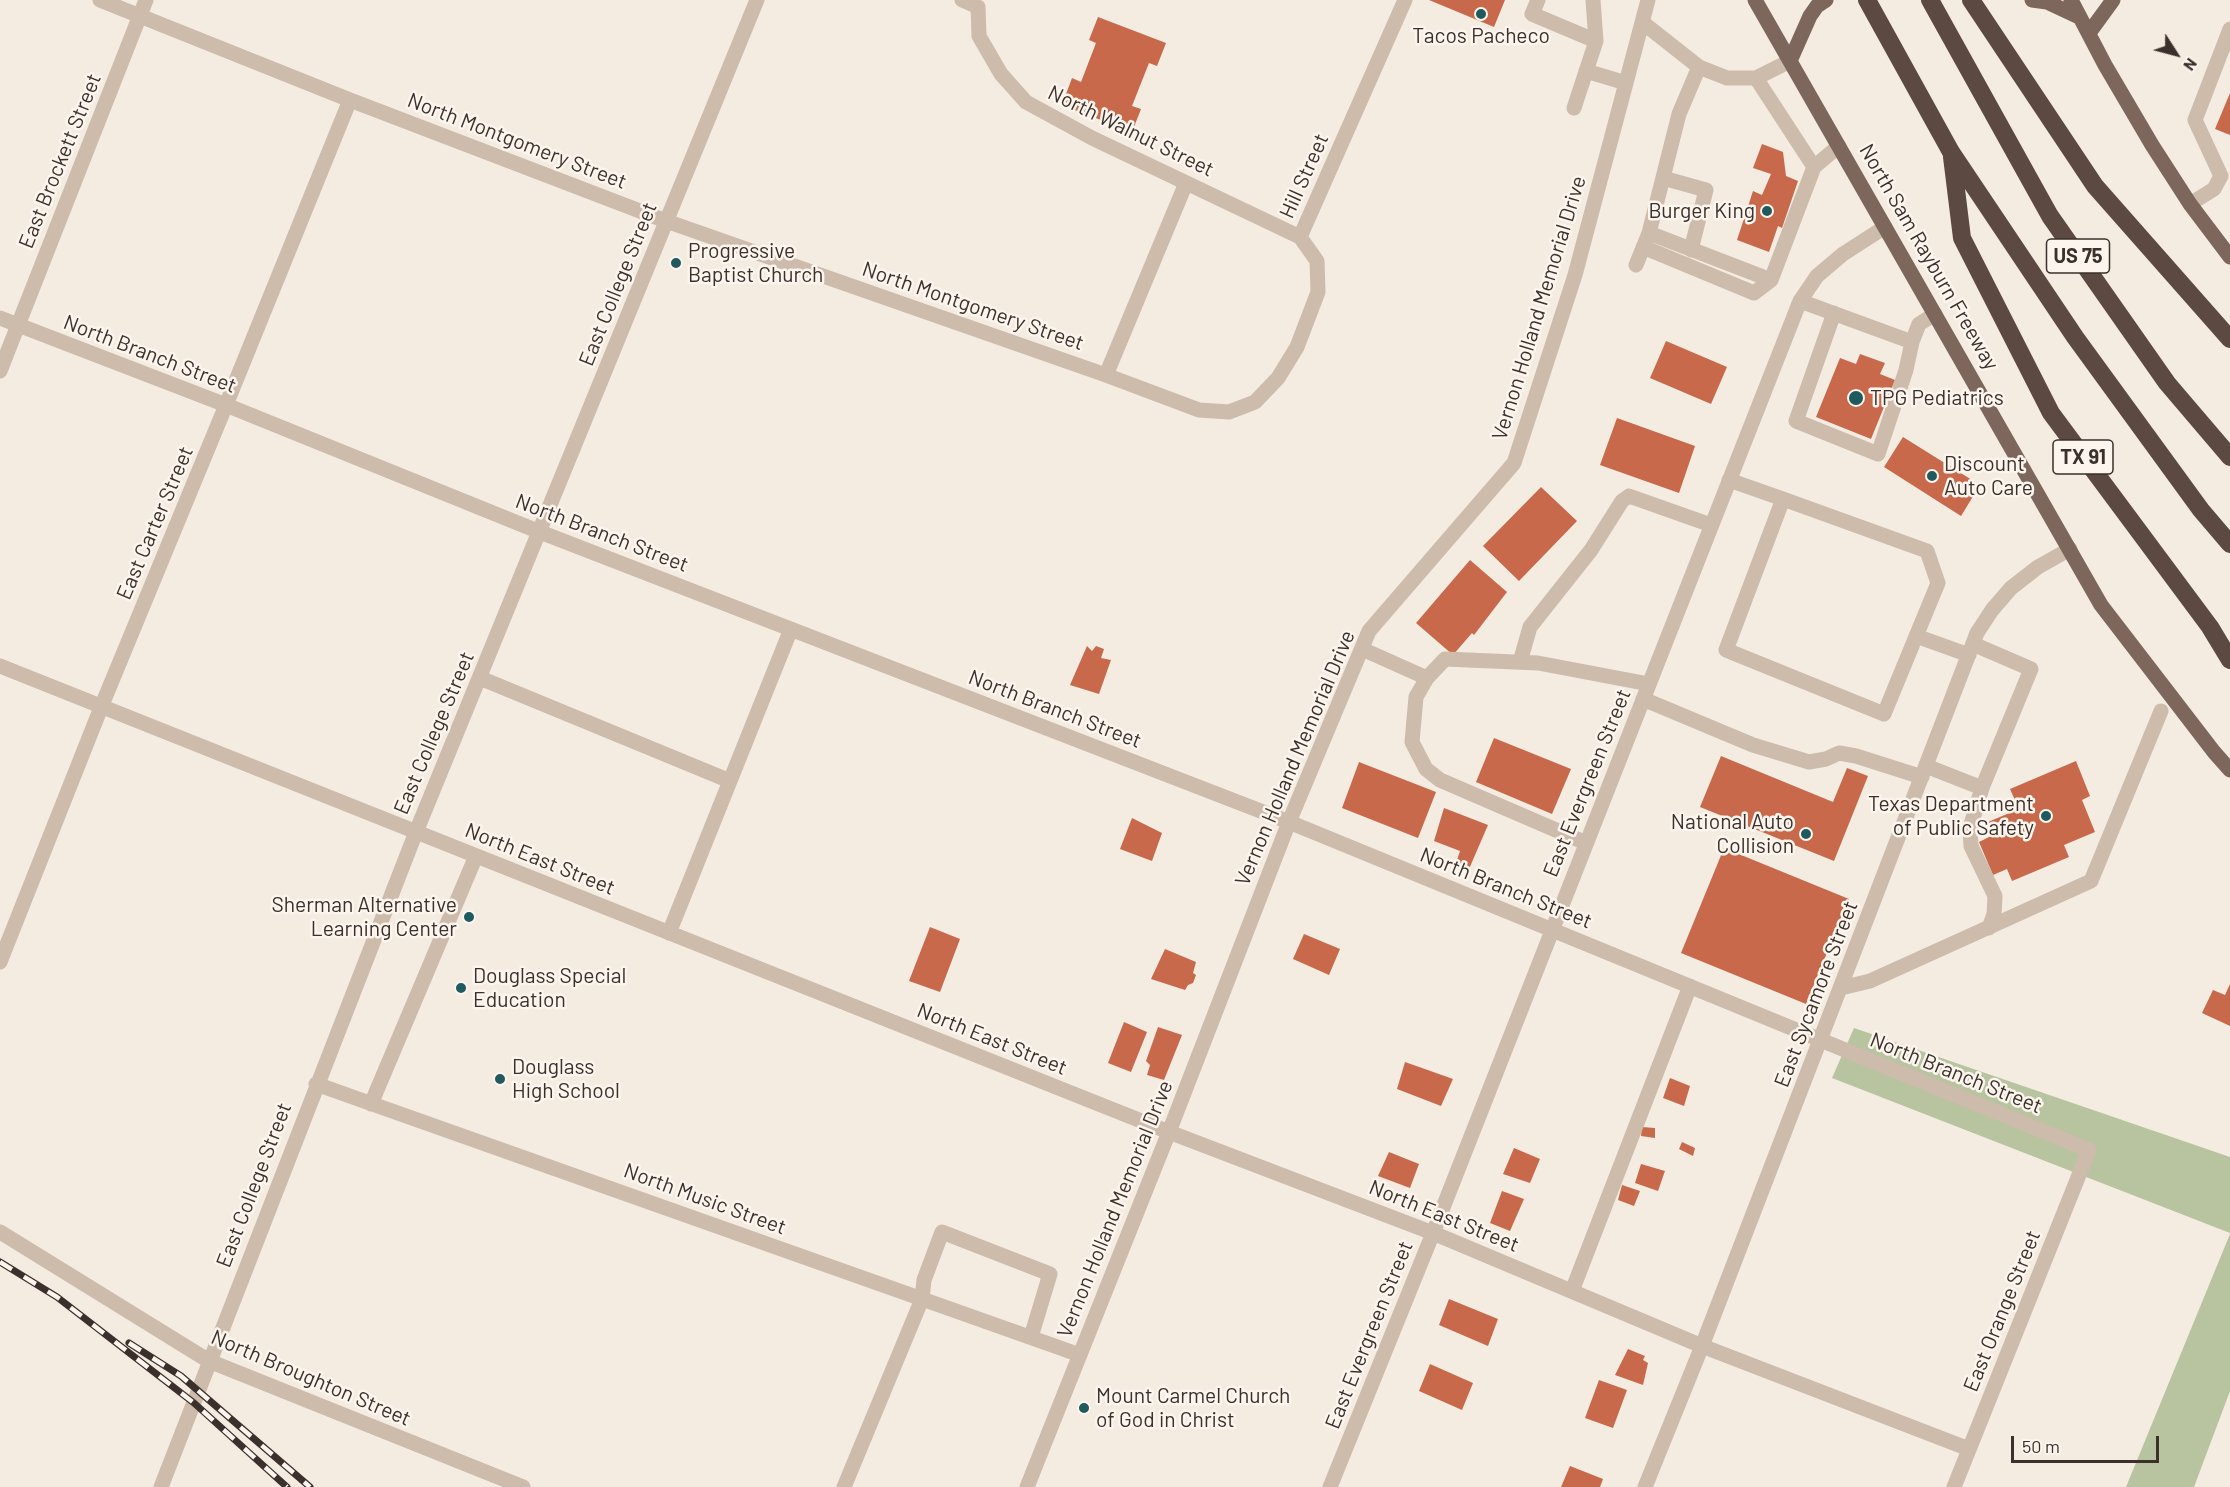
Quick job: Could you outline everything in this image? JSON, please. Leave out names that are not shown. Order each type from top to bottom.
[{"type":"highway","name":"US 75","points":[[1867,0],[1951,152],[2075,337],[2201,510],[2230,544]]},
{"type":"highway","name":"US 75","points":[[1930,0],[2050,216],[2167,382],[2230,457]]},
{"type":"highway","points":[[1971,0],[1984,23],[2095,186],[2230,339]]},
{"type":"highway","name":"TX 91","points":[[1951,152],[1962,238],[2051,413],[2210,627],[2230,660]]},
{"type":"main road","name":"North Sam Rayburn Freeway","points":[[1755,0],[2101,605],[2230,770]]},
{"type":"main road","points":[[1790,61],[1810,16],[1817,6],[1826,0]]},
{"type":"main road","points":[[2032,0],[2047,2],[2079,17]]},
{"type":"main road","points":[[2071,0],[2105,65],[2152,145],[2190,204],[2230,257]]},
{"type":"main road","points":[[2090,33],[2113,0]]},
{"type":"street","name":"North Montgomery Street","points":[[100,0],[350,100],[666,220],[1106,375],[1198,410],[1229,412]]},
{"type":"street","name":"East Brockett Street","points":[[0,371],[146,0]]},
{"type":"street","name":"East College Street","points":[[161,1487],[416,832],[758,0]]},
{"type":"street","name":"North Walnut Street","points":[[962,0],[980,4],[979,36],[1001,74],[1026,102],[1092,138],[1300,237]]},
{"type":"street","name":"Hill Street","points":[[1229,412],[1255,402],[1278,378],[1297,347],[1318,292],[1317,261],[1300,237],[1406,0]]},
{"type":"street","points":[[1538,0],[1532,14],[1596,41]]},
{"type":"street","points":[[1574,108],[1596,41],[1593,0]]},
{"type":"street","name":"Vernon Holland Memorial Drive","points":[[1027,1487],[1169,1132],[1289,822],[1369,632],[1514,463],[1575,275],[1648,0]]},
{"type":"street","points":[[1642,22],[1699,68],[1727,78],[1756,78],[1790,61]]},
{"type":"street","points":[[2190,204],[2214,189],[2221,176],[2194,120],[2230,29]]},
{"type":"street","points":[[1636,264],[1646,240],[1679,114],[1699,68]]},
{"type":"street","points":[[1586,71],[1626,83]]},
{"type":"street","points":[[1756,78],[1814,168]]},
{"type":"street","name":"East Carter Street","points":[[0,962],[102,705],[350,100]]},
{"type":"street","points":[[1646,240],[1754,292],[1771,280],[1814,168],[1839,146]]},
{"type":"street","points":[[1663,178],[1706,190],[1691,250]]},
{"type":"street","points":[[1106,375],[1186,183]]},
{"type":"street","name":"East Evergreen Street","points":[[1330,1487],[1433,1233],[1800,301],[1817,276],[1843,254],[1885,227]]},
{"type":"street","points":[[1646,240],[1691,250],[1771,280]]},
{"type":"street","points":[[1800,301],[1912,342]]},
{"type":"street","points":[[1834,313],[1796,421],[1878,454],[1919,324],[1935,314]]},
{"type":"street","name":"North Branch Street","points":[[0,318],[226,405],[540,532],[1289,822],[2089,1150]]},
{"type":"street","points":[[1729,480],[1783,499],[1927,551],[1938,583],[1884,714],[1726,650],[1783,499]]},
{"type":"street","points":[[1520,662],[1530,627],[1575,573],[1622,501],[1629,496],[1711,525]]},
{"type":"street","name":"East Sycamore Street","points":[[1645,1487],[1702,1346],[1971,649],[1992,610],[2011,588],[2038,567],[2070,549]]},
{"type":"street","points":[[669,933],[791,629]]},
{"type":"street","points":[[1916,636],[1971,649],[2031,669],[1982,788],[1970,828],[1971,846],[1995,896],[1994,914],[1989,928]]},
{"type":"street","points":[[1362,649],[1427,678]]},
{"type":"street","points":[[1586,843],[1440,780],[1426,769],[1412,742],[1416,697],[1427,678],[1445,659],[1538,663],[1648,684]]},
{"type":"street","name":"North East Street","points":[[0,666],[1169,1132],[1433,1233],[1702,1346],[1969,1449]]},
{"type":"street","points":[[480,678],[730,781]]},
{"type":"street","points":[[1642,699],[1753,745],[1809,762],[1826,759],[1839,753],[1924,771],[1982,788]]},
{"type":"street","points":[[1841,988],[1870,981],[2091,881],[2161,711]]},
{"type":"street","points":[[371,1104],[476,856]]},
{"type":"street","points":[[1572,1291],[1690,986]]},
{"type":"street","name":"North Music Street","points":[[316,1084],[1080,1355]]},
{"type":"street","name":"East Orange Street","points":[[1954,1487],[2089,1150]]},
{"type":"street","name":"North Broughton Street","points":[[0,1232],[209,1361],[523,1487]]},
{"type":"street","points":[[844,1487],[922,1299],[924,1280],[942,1232],[1050,1274],[1031,1337]]},
{"type":"green space","points":[[1854,1028],[2230,1157],[2230,1233],[1832,1078]]},
{"type":"green space","points":[[2230,1234],[2230,1391],[2194,1487],[2126,1487]]},
{"type":"building","name":"Tacos Pacheco","points":[[1429,0],[1505,0],[1494,27]]},
{"type":"building","points":[[1098,17],[1166,43],[1157,66],[1149,63],[1132,106],[1141,109],[1132,132],[1062,105],[1072,78],[1081,82],[1096,43],[1089,40]]},
{"type":"building","points":[[2230,93],[2230,135],[2215,129]]},
{"type":"building","name":"Burger King","points":[[1762,144],[1783,152],[1786,176],[1798,181],[1782,228],[1778,226],[1769,252],[1737,240],[1753,191],[1762,195],[1771,174],[1753,168]]},
{"type":"building","points":[[1666,341],[1727,367],[1711,404],[1650,378]]},
{"type":"building","name":"TPG Pediatrics","points":[[1860,354],[1885,363],[1880,374],[1895,380],[1871,439],[1816,417],[1840,358],[1856,364]]},
{"type":"building","points":[[1617,418],[1695,446],[1679,493],[1600,465]]},
{"type":"building","name":"Discount Auto Care","points":[[1903,437],[1980,485],[1961,516],[1884,467]]},
{"type":"building","points":[[1541,487],[1577,521],[1519,581],[1483,546]]},
{"type":"building","points":[[1470,560],[1507,592],[1474,635],[1472,633],[1453,655],[1416,623]]},
{"type":"building","points":[[1087,646],[1092,651],[1096,646],[1104,649],[1101,658],[1111,660],[1099,694],[1070,685]]},
{"type":"building","points":[[1494,738],[1571,769],[1552,814],[1476,782]]},
{"type":"building","name":"National Auto Collision","points":[[1721,756],[1833,802],[1847,768],[1868,776],[1834,861],[1700,807]]},
{"type":"building","name":"Texas Department of Public Safety","points":[[2076,761],[2090,796],[2082,800],[2095,832],[2064,845],[2069,857],[2012,881],[2007,869],[1993,875],[1979,842],[1993,835],[1988,822],[2019,809],[2010,789]]},
{"type":"building","points":[[1359,762],[1436,792],[1418,838],[1342,808]]},
{"type":"building","points":[[1444,808],[1488,825],[1469,869],[1456,863],[1460,851],[1434,841]]},
{"type":"building","points":[[1132,818],[1162,833],[1152,861],[1120,849]]},
{"type":"building","name":"National Auto Collision","points":[[1724,848],[1849,899],[1806,1004],[1681,953]]},
{"type":"building","points":[[930,927],[960,939],[940,992],[909,981]]},
{"type":"building","points":[[1304,934],[1340,949],[1329,975],[1293,959]]},
{"type":"building","points":[[1165,949],[1196,962],[1193,973],[1196,975],[1193,983],[1185,990],[1151,979]]},
{"type":"building","points":[[2230,984],[2230,1026],[2202,1013],[2213,990],[2225,995]]},
{"type":"building","points":[[1124,1022],[1147,1032],[1131,1072],[1108,1063]]},
{"type":"building","points":[[1158,1027],[1182,1035],[1164,1080],[1147,1075],[1150,1065],[1146,1061]]},
{"type":"building","points":[[1405,1062],[1453,1079],[1441,1106],[1397,1089]]},
{"type":"building","points":[[1670,1078],[1690,1086],[1684,1106],[1663,1098]]},
{"type":"building","points":[[1642,1127],[1655,1128],[1655,1138],[1641,1136]]},
{"type":"building","points":[[1682,1142],[1695,1148],[1693,1156],[1679,1149]]},
{"type":"building","points":[[1514,1148],[1540,1159],[1530,1183],[1503,1174]]},
{"type":"building","points":[[1389,1152],[1419,1164],[1410,1188],[1378,1176]]},
{"type":"building","points":[[1641,1164],[1665,1171],[1658,1191],[1635,1183]]},
{"type":"building","points":[[1622,1185],[1640,1191],[1634,1206],[1618,1200]]},
{"type":"building","points":[[1502,1191],[1524,1199],[1510,1231],[1490,1223]]},
{"type":"building","points":[[1449,1299],[1498,1319],[1488,1346],[1439,1325]]},
{"type":"building","points":[[1628,1349],[1645,1356],[1643,1360],[1648,1363],[1643,1385],[1615,1375]]},
{"type":"building","points":[[1430,1364],[1473,1383],[1462,1410],[1419,1391]]},
{"type":"building","points":[[1599,1380],[1627,1390],[1613,1428],[1585,1418]]},
{"type":"building","points":[[1570,1466],[1603,1479],[1600,1487],[1561,1487]]},
{"type":"railway","points":[[0,1262],[57,1297],[194,1403],[287,1487]]},
{"type":"railway","points":[[129,1343],[181,1376],[310,1487]]},
{"type":"place","name":"Tacos Pacheco","points":[[1481,14]]},
{"type":"place","name":"Burger King","points":[[1767,211]]},
{"type":"place","name":"Progressive Baptist Church","points":[[676,263]]},
{"type":"place","name":"TPG Pediatrics","points":[[1856,398]]},
{"type":"place","name":"Discount Auto Care","points":[[1932,476]]},
{"type":"place","name":"Texas Department of Public Safety","points":[[2046,816]]},
{"type":"place","name":"National Auto Collision","points":[[1806,834]]},
{"type":"place","name":"Sherman Alternative Learning Center","points":[[469,917]]},
{"type":"place","name":"Douglass Special Education","points":[[461,988]]},
{"type":"place","name":"Douglass High School","points":[[500,1079]]},
{"type":"place","name":"Mount Carmel Church of God in Christ","points":[[1084,1408]]}]
